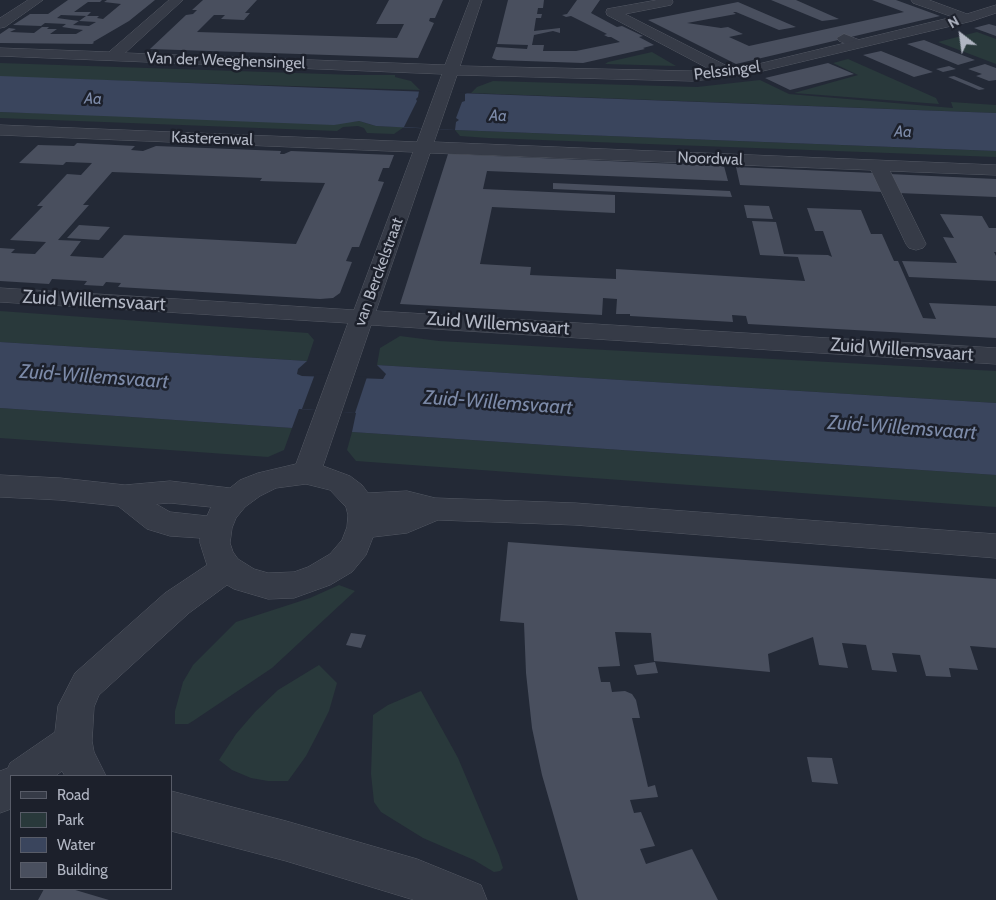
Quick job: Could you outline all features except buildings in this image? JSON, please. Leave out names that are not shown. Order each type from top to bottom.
[{"type":"street","points":[[0,24],[37,0]]},
{"type":"street","points":[[112,56],[177,0]]},
{"type":"street","name":"van Berckelstraat","points":[[306,474],[476,0]]},
{"type":"street","points":[[917,0],[967,18]]},
{"type":"street","points":[[666,2],[612,12],[729,73]]},
{"type":"street","name":"Pelssingel","points":[[451,70],[666,76],[729,73],[746,71],[851,41],[967,18],[996,9]]},
{"type":"street","name":"Van der Weeghensingel","points":[[0,52],[451,70]]},
{"type":"street","name":"Kasterenwal","points":[[0,130],[294,142],[427,138]]},
{"type":"street","name":"Noordwal","points":[[427,138],[878,166],[996,170]]},
{"type":"street","points":[[878,166],[916,244]]},
{"type":"street","name":"Zuid Willemsvaart","points":[[0,295],[996,356]]},
{"type":"street","points":[[306,474],[324,477],[340,483],[352,493],[361,516],[355,546],[340,562],[319,576],[294,585],[268,586],[244,580],[227,568],[219,556],[215,543],[217,528],[223,513],[235,499],[250,488],[268,480],[287,475],[306,474]]},
{"type":"street","points":[[0,486],[60,489],[125,496],[170,492],[235,499]]},
{"type":"street","points":[[125,496],[158,520],[170,524],[217,528]]},
{"type":"street","points":[[361,516],[407,522],[434,509],[575,514],[996,546]]},
{"type":"street","points":[[86,775],[76,759],[73,741],[76,706],[88,684],[178,603],[227,568]]},
{"type":"street","points":[[25,775],[73,741]]},
{"type":"street","points":[[172,811],[286,841],[408,878],[466,900]]},
{"type":"green space","points":[[977,32],[996,39],[996,64],[938,42]]},
{"type":"green space","points":[[652,52],[676,66],[605,64],[608,62]]},
{"type":"green space","points":[[848,59],[936,98],[939,104],[794,93],[858,75],[833,63]]},
{"type":"green space","points":[[0,63],[395,75],[395,77],[411,81],[420,90],[0,77]]},
{"type":"green space","points":[[760,80],[789,94],[953,108],[951,102],[996,105],[996,113],[471,93],[477,87],[493,81],[697,87]]},
{"type":"green space","points":[[0,112],[359,121],[376,126],[404,127],[394,134],[367,133],[364,128],[358,126],[343,127],[337,131],[0,118]]},
{"type":"green space","points":[[455,130],[996,151],[996,157],[488,138],[460,136]]},
{"type":"green space","points":[[0,311],[308,333],[314,340],[307,361],[0,342]]},
{"type":"green space","points":[[400,336],[439,341],[996,371],[996,403],[377,365],[380,348]]},
{"type":"green space","points":[[0,408],[292,428],[284,450],[268,457],[0,438]]},
{"type":"green space","points":[[352,432],[996,475],[996,507],[356,461],[347,450]]},
{"type":"green space","points":[[339,585],[355,591],[272,668],[188,724],[175,724],[175,711],[183,682],[193,665],[236,622],[310,598]]},
{"type":"green space","points":[[319,665],[337,683],[329,711],[318,733],[306,756],[288,781],[268,781],[251,778],[232,770],[219,760],[236,734],[278,690]]},
{"type":"green space","points":[[421,691],[458,758],[499,855],[503,868],[500,871],[494,872],[474,860],[423,838],[381,812],[374,802],[371,774],[373,715],[388,705]]},
{"type":"water","name":"Aa","points":[[0,76],[996,113],[996,151],[455,130],[376,126],[359,121],[334,125],[0,112]]},
{"type":"water","name":"Zuid-Willemsvaart","points":[[0,342],[307,361],[298,369],[297,374],[302,376],[383,379],[386,374],[377,365],[996,403],[996,475],[352,432],[356,413],[329,411],[299,409],[292,428],[0,408]]},
{"type":"pier","points":[[419,91],[467,93],[456,118],[459,120],[456,122],[455,130],[404,127],[417,101]]},
{"type":"pier","points":[[315,374],[367,377],[355,413],[302,409]]}]
